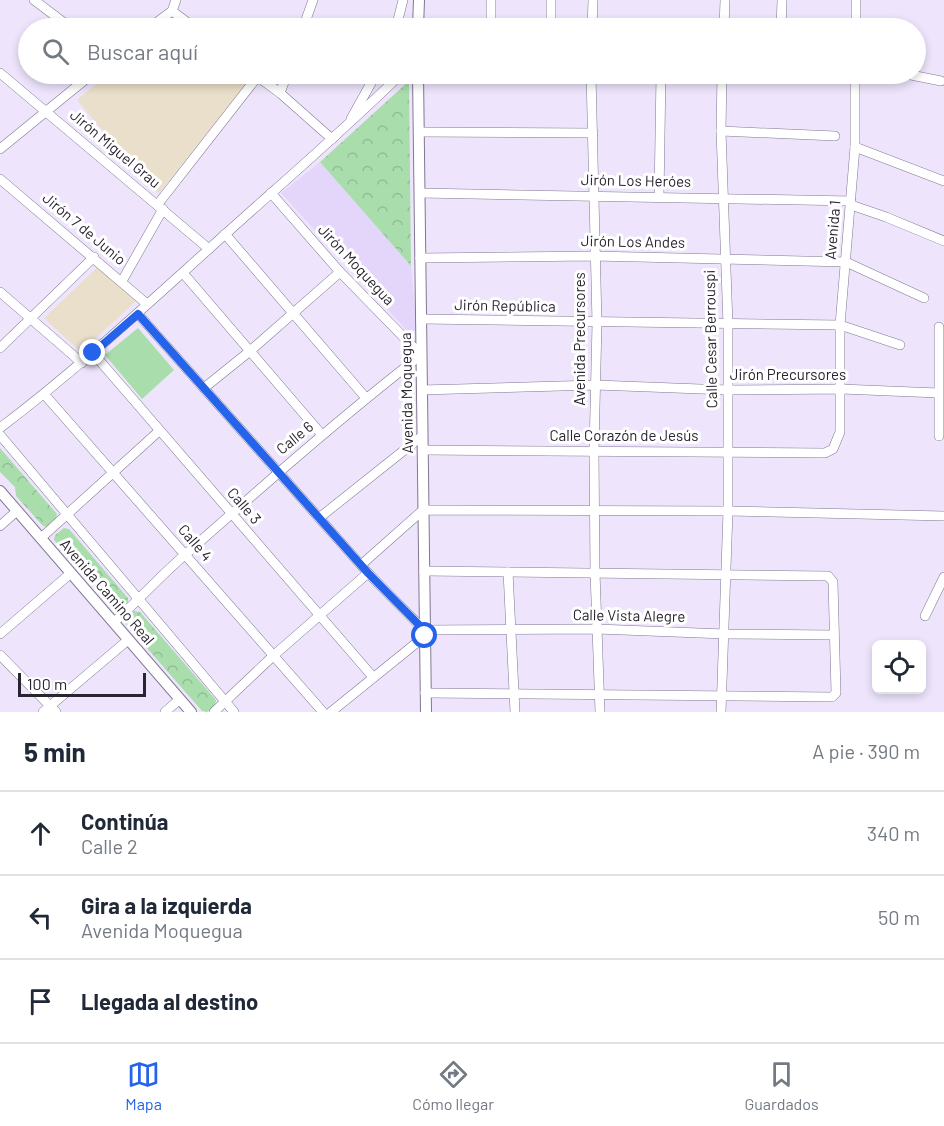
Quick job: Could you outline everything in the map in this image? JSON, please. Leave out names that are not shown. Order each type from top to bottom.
[{"type":"main road","points":[[418,18],[419,0]]},
{"type":"main road","name":"Avenida Moquegua","points":[[418,84],[424,711]]},
{"type":"main road","name":"Avenida Camino Real","points":[[0,491],[191,712]]},
{"type":"street","points":[[34,0],[58,18]]},
{"type":"street","points":[[163,18],[172,11],[176,0]]},
{"type":"street","points":[[307,18],[313,0]]},
{"type":"street","points":[[399,18],[404,0]]},
{"type":"street","points":[[491,0],[491,18]]},
{"type":"street","points":[[551,0],[551,18]]},
{"type":"street","points":[[592,18],[593,0]]},
{"type":"street","points":[[724,18],[725,0]]},
{"type":"street","points":[[781,18],[782,0]]},
{"type":"street","points":[[856,0],[856,18]]},
{"type":"street","points":[[172,11],[181,18]]},
{"type":"street","name":"Jirón Miguel Grau","points":[[0,73],[209,249]]},
{"type":"street","points":[[926,78],[941,81]]},
{"type":"street","points":[[0,149],[80,84]]},
{"type":"street","points":[[122,281],[160,206],[249,84]]},
{"type":"street","points":[[268,84],[332,139]]},
{"type":"street","points":[[280,93],[283,84]]},
{"type":"street","points":[[332,139],[350,122],[371,84]]},
{"type":"street","points":[[0,428],[45,394],[138,314],[390,84]]},
{"type":"street","name":"Avenida Precursores","points":[[591,84],[597,322],[594,450],[595,572],[600,712]]},
{"type":"street","points":[[659,196],[661,84]]},
{"type":"street","name":"Calle Cesar Berrouspi","points":[[722,84],[728,324],[728,511],[722,712]]},
{"type":"street","name":"Avenida 1","points":[[825,453],[833,449],[840,432],[840,324],[855,147],[855,84]]},
{"type":"street","points":[[722,131],[835,136]]},
{"type":"street","points":[[419,132],[593,133]]},
{"type":"street","points":[[855,147],[944,181]]},
{"type":"street","name":"Jirón 7 de Junio","points":[[0,179],[147,304]]},
{"type":"street","name":"Jirón Moquegua","points":[[271,193],[340,272],[421,355]]},
{"type":"street","name":"Jirón Los Heróes","points":[[420,193],[659,196],[851,203],[944,241]]},
{"type":"street","points":[[225,234],[366,398]]},
{"type":"street","name":"Jirón Los Andes","points":[[420,258],[594,256],[846,262]]},
{"type":"street","points":[[0,348],[94,257]]},
{"type":"street","points":[[846,262],[924,298]]},
{"type":"street","points":[[204,388],[340,272]]},
{"type":"street","points":[[183,273],[322,435]]},
{"type":"street","points":[[0,292],[82,363]]},
{"type":"street","points":[[138,314],[368,573],[425,633],[331,712]]},
{"type":"street","name":"Jirón República","points":[[421,319],[840,324],[900,345]]},
{"type":"street","points":[[927,327],[942,327],[938,393],[939,436]]},
{"type":"street","name":"Calle 3","points":[[93,353],[373,677]]},
{"type":"street","name":"Calle 6","points":[[114,622],[185,554],[232,515],[278,472],[421,355]]},
{"type":"street","name":"Jirón Precursores","points":[[422,390],[596,385],[727,390],[841,389],[938,393]]},
{"type":"street","name":"Calle 4","points":[[45,394],[323,712]]},
{"type":"street","points":[[40,538],[159,431]]},
{"type":"street","points":[[0,435],[234,712]]},
{"type":"street","points":[[319,518],[422,436]]},
{"type":"street","name":"Calle Corazón de Jesús","points":[[423,450],[825,453]]},
{"type":"street","points":[[361,565],[423,510],[728,511],[944,516]]},
{"type":"street","points":[[0,526],[17,511]]},
{"type":"street","points":[[424,571],[828,576],[833,582],[835,696],[425,693]]},
{"type":"street","points":[[508,572],[515,712]]},
{"type":"street","points":[[0,634],[71,573]]},
{"type":"street","points":[[214,712],[273,656],[368,573]]},
{"type":"street","points":[[925,616],[944,577]]},
{"type":"street","name":"Calle Vista Alegre","points":[[425,633],[597,629],[833,635]]},
{"type":"street","points":[[0,655],[50,710],[129,640]]},
{"type":"street","points":[[165,712],[180,699]]},
{"type":"shaded area","points":[[96,84],[247,84],[159,193],[149,185],[77,100]]},
{"type":"shaded area","points":[[320,162],[411,266],[417,329],[410,334],[281,193]]},
{"type":"shaded area","points":[[99,266],[137,300],[81,352],[44,318]]},
{"type":"green space","points":[[406,84],[409,84],[411,266],[320,162]]},
{"type":"green space","points":[[138,328],[174,370],[142,399],[105,355]]},
{"type":"green space","points":[[0,448],[57,514],[56,519],[48,527],[43,526],[16,496],[15,487],[0,472]]},
{"type":"green space","points":[[64,528],[69,529],[128,598],[128,602],[120,610],[114,609],[54,540],[55,535]]},
{"type":"green space","points":[[134,611],[140,612],[216,700],[215,705],[207,712],[202,711],[125,623],[125,619]]},
{"type":"route","points":[[93,353],[138,314],[368,573],[424,630],[425,636]]}]
